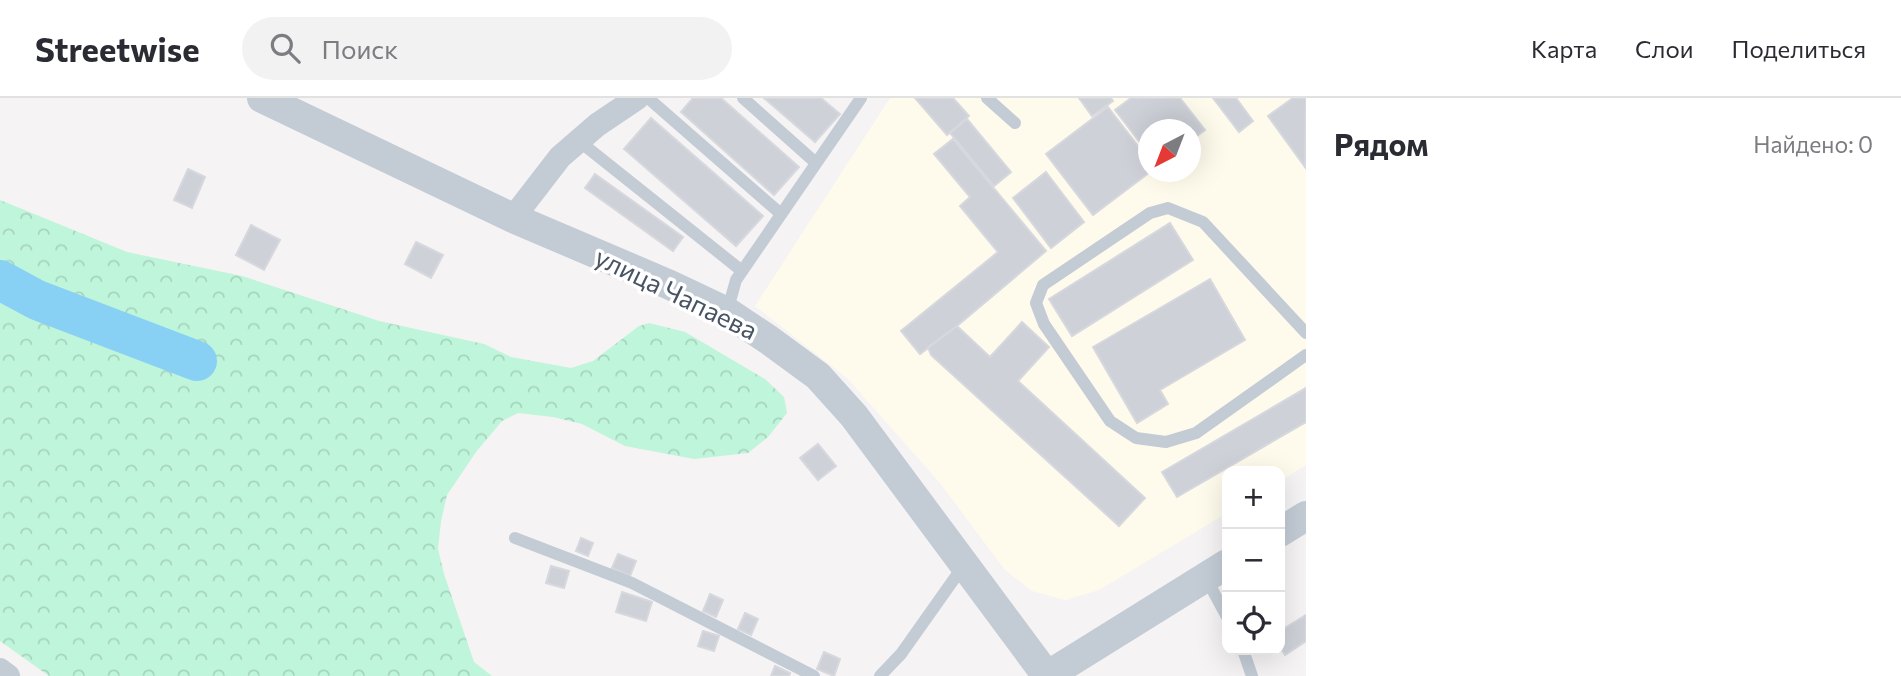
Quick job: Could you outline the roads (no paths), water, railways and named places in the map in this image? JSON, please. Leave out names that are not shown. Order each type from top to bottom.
[{"type":"street","name":"улица Чапаева","points":[[262,98],[513,218],[670,285],[727,313],[818,376],[854,416],[1047,676]]},
{"type":"street","points":[[513,218],[560,157],[597,125],[637,98]]},
{"type":"street","points":[[1285,529],[1306,516]]},
{"type":"street","points":[[1047,676],[1217,571]]},
{"type":"street","points":[[0,670],[8,676]]},
{"type":"lane","points":[[648,98],[781,215]]},
{"type":"lane","points":[[743,98],[816,163]]},
{"type":"lane","points":[[986,98],[1014,124]]},
{"type":"lane","points":[[727,313],[736,280],[857,100]]},
{"type":"lane","points":[[579,141],[742,271]]},
{"type":"lane","points":[[1306,333],[1203,222],[1168,208],[1150,213],[1043,285],[1037,303],[1044,324],[1110,421],[1136,438],[1166,443],[1196,433],[1306,355]]},
{"type":"lane","points":[[515,538],[632,583],[814,676]]},
{"type":"lane","points":[[880,676],[901,654],[965,565]]},
{"type":"lane","points":[[1217,571],[1222,594]]},
{"type":"lane","points":[[1245,655],[1252,676]]},
{"type":"waterway","points":[[0,280],[37,300],[197,361]]}]
